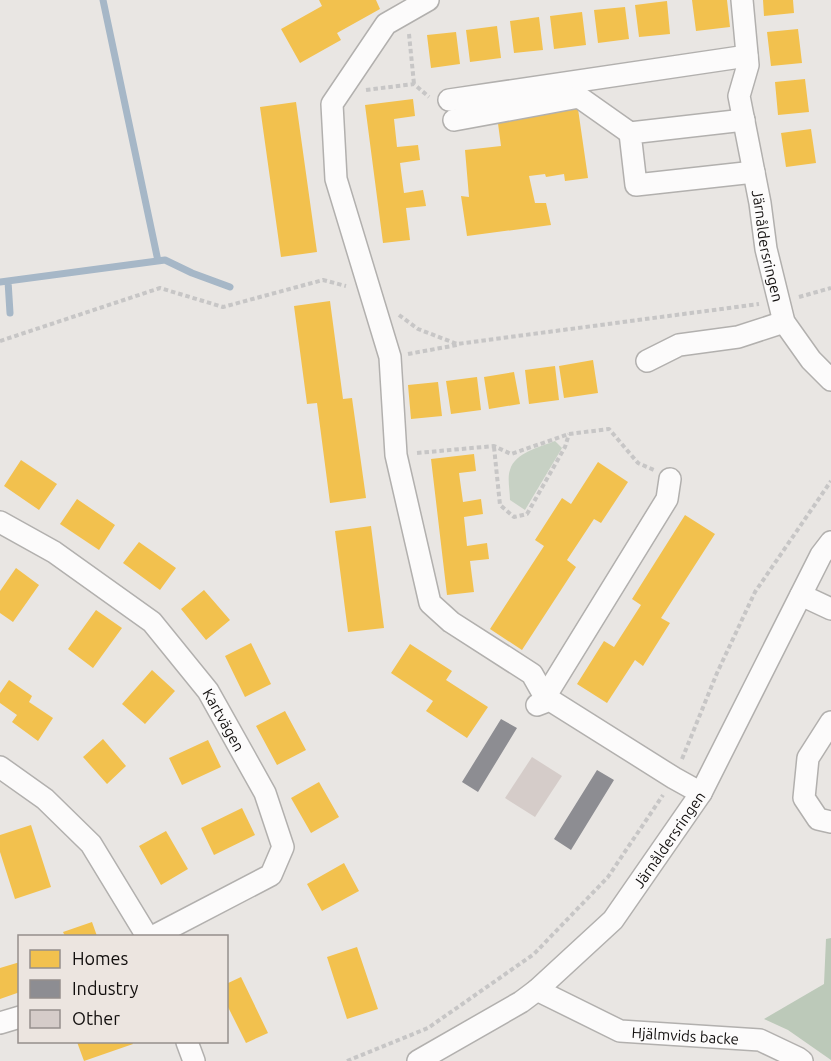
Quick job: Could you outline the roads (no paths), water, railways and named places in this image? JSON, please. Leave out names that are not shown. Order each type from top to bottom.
[{"type":"street","points":[[428,0],[386,24],[332,104],[336,179],[390,357],[396,455],[430,603],[451,621],[532,674],[544,701],[701,793]]},
{"type":"street","points":[[742,0],[747,56],[451,110],[579,97],[630,133],[744,120]]},
{"type":"street","name":"Järnåldersringen","points":[[747,56],[748,65],[739,96],[766,249],[782,311],[811,360],[831,380]]},
{"type":"street","points":[[630,133],[636,185],[754,172]]},
{"type":"street","points":[[647,361],[679,345],[738,337],[782,311]]},
{"type":"street","points":[[544,701],[667,499],[670,479]]},
{"type":"street","name":"Kartvägen","points":[[0,522],[54,552],[152,622],[208,691],[265,793],[283,847],[271,875],[156,935]]},
{"type":"street","name":"Järnåldersringen","points":[[418,1061],[521,1002],[613,920],[701,793],[821,555],[831,542]]},
{"type":"street","points":[[801,595],[831,609]]},
{"type":"street","points":[[831,722],[808,758],[804,798],[818,819],[831,822]]},
{"type":"street","points":[[0,767],[45,799],[91,844],[146,935]]},
{"type":"street","name":"Hjälmvids backe","points":[[537,990],[620,1031],[760,1040],[802,1061]]},
{"type":"street","points":[[0,1023],[18,1018]]},
{"type":"street","points":[[188,1043],[194,1061]]},
{"type":"waterway","points":[[103,0],[158,261]]},
{"type":"waterway","points":[[0,282],[165,260],[230,287]]},
{"type":"waterway","points":[[8,281],[10,313]]}]
